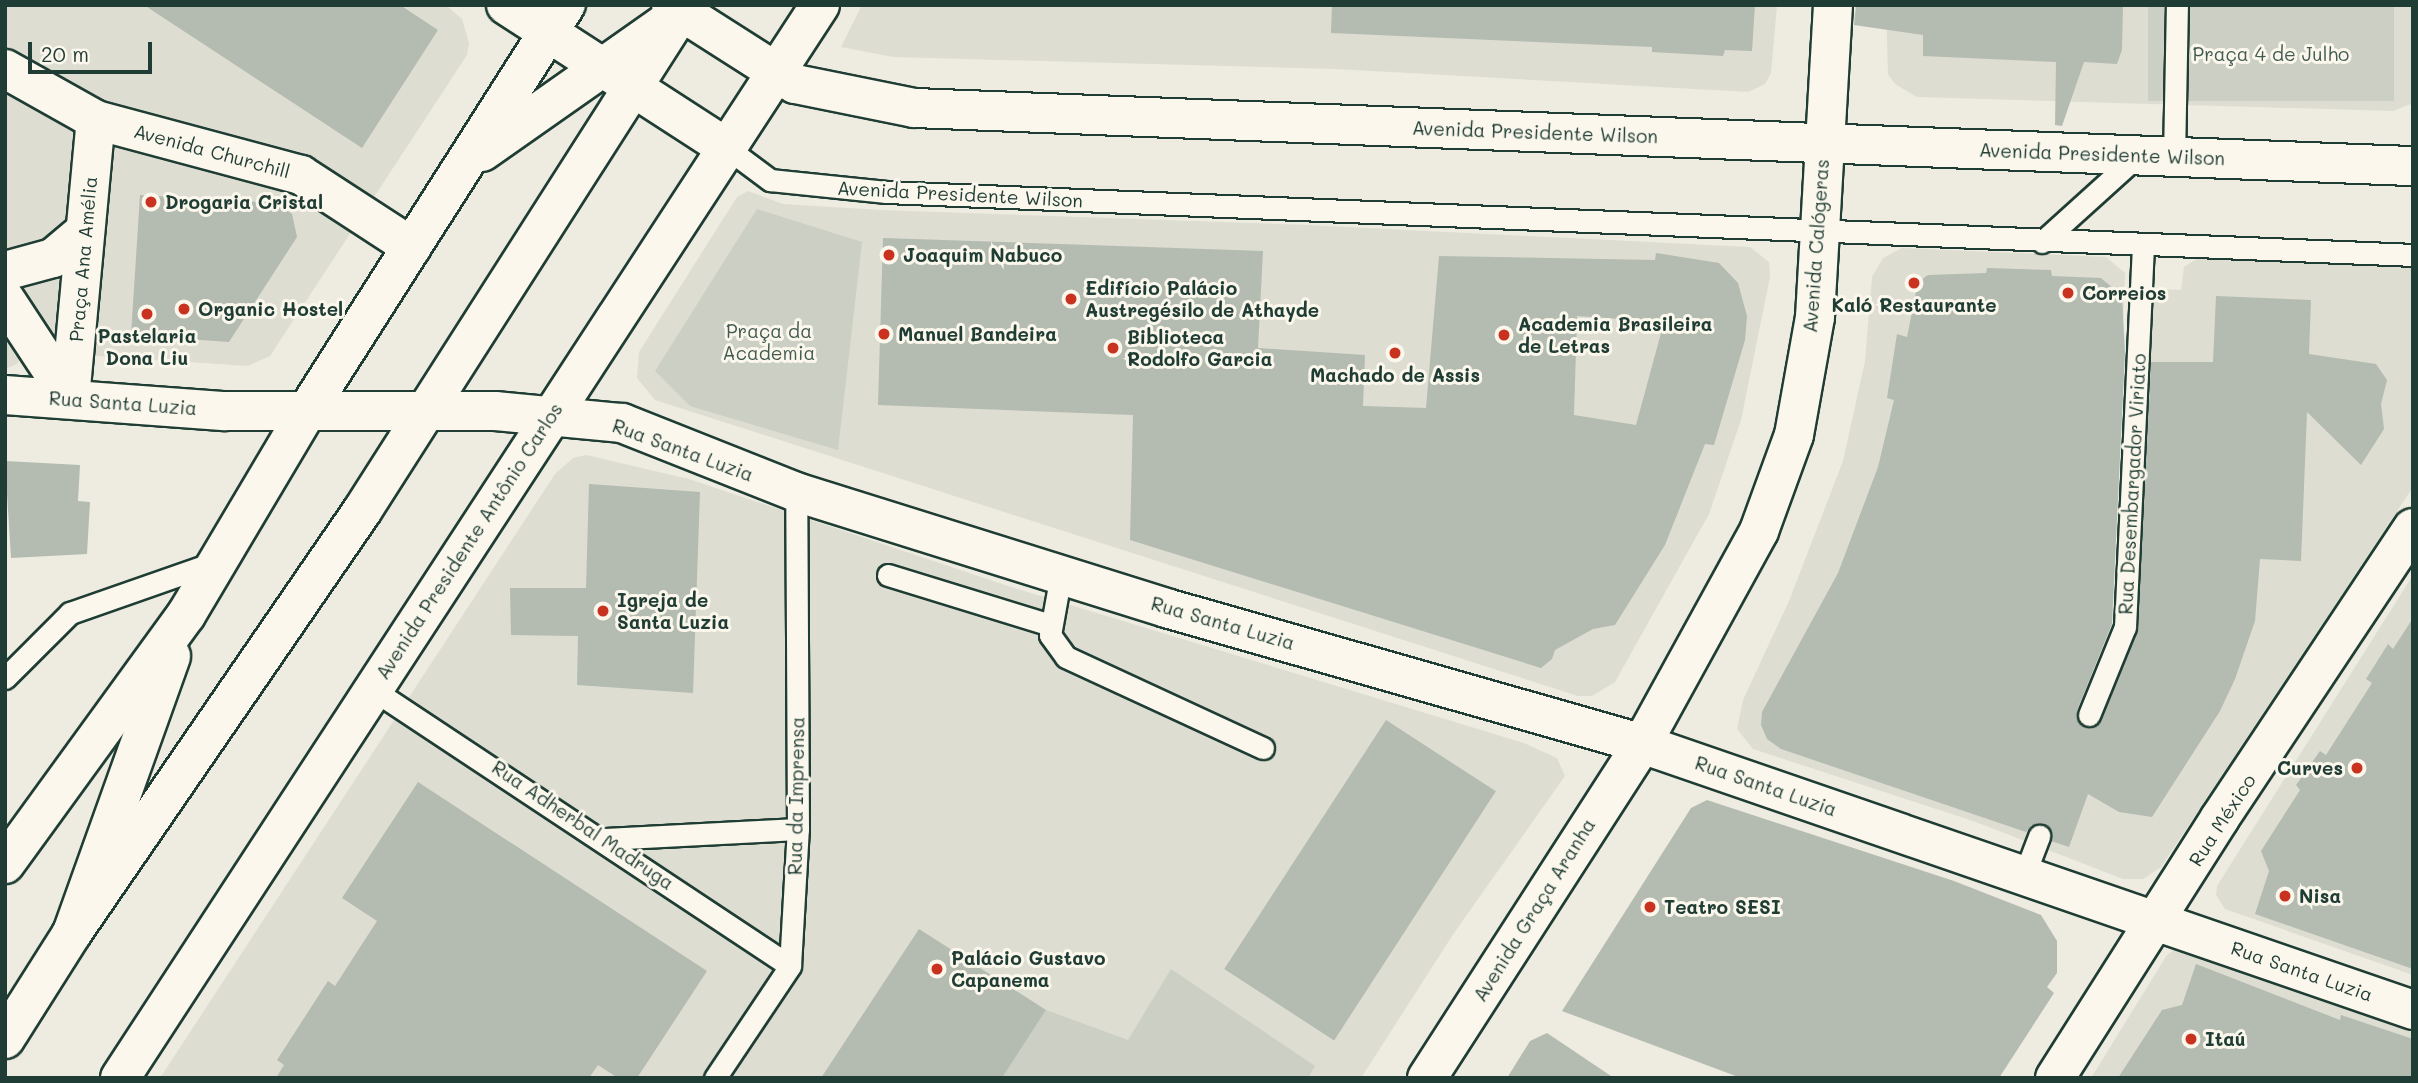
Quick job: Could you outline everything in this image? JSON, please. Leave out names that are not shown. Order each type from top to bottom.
[{"type":"main road","points":[[506,5],[557,19],[600,66],[727,148]]},
{"type":"main road","name":"Avenida Presidente Antônio Carlos","points":[[120,1078],[820,5]]},
{"type":"main road","name":"Avenida Calógeras","points":[[1642,744],[1759,531],[1794,435],[1815,317],[1833,5]]},
{"type":"main road","points":[[464,166],[679,7]]},
{"type":"main road","points":[[5,1039],[72,933],[362,511],[633,88],[679,7]]},
{"type":"main road","name":"Avenida Presidente Wilson","points":[[679,7],[776,74],[828,94],[914,108],[2413,166]]},
{"type":"main road","points":[[5,864],[186,615],[307,411],[557,19]]},
{"type":"main road","name":"Avenida Churchill","points":[[5,69],[96,120],[302,175],[412,247]]},
{"type":"main road","name":"Praça Ana Amélia","points":[[70,398],[96,120]]},
{"type":"main road","points":[[5,271],[52,258],[85,231]]},
{"type":"main road","points":[[5,299],[70,398]]},
{"type":"main road","name":"Rua Santa Luzia","points":[[5,395],[225,411],[426,409],[552,415],[622,423],[796,492],[1061,574],[1642,744],[2025,873],[2413,1010]]},
{"type":"main road","name":"Rua México","points":[[2055,1078],[2158,920],[2220,818],[2413,528]]},
{"type":"main road","points":[[72,933],[186,615]]},
{"type":"main road","name":"Avenida Graça Aranha","points":[[1427,1078],[1642,744]]},
{"type":"lane","points":[[2174,158],[2177,5]]},
{"type":"lane","name":"Avenida Presidente Wilson","points":[[727,148],[770,180],[793,186],[2042,242],[2413,255]]},
{"type":"lane","points":[[2042,242],[2136,157]]},
{"type":"lane","name":"Rua Desembargador Viriato","points":[[2089,715],[2124,627],[2143,246]]},
{"type":"lane","name":"Rua da Imprensa","points":[[790,967],[798,829],[796,492]]},
{"type":"lane","points":[[5,678],[71,613],[218,562]]},
{"type":"lane","points":[[1061,574],[1050,635],[1066,657],[1263,748]]},
{"type":"lane","points":[[888,575],[1051,625]]},
{"type":"lane","name":"Rua Adherbal Madruga","points":[[372,689],[605,839],[790,967]]},
{"type":"lane","points":[[605,839],[798,829]]},
{"type":"lane","points":[[2025,873],[2039,836]]},
{"type":"lane","points":[[715,1078],[790,967]]},
{"type":"shaded area","points":[[5,5],[446,5],[462,19],[469,43],[467,55],[270,356],[248,366],[23,351],[17,364],[5,369]]},
{"type":"shaded area","points":[[862,5],[1777,5],[1771,73],[1765,84],[1748,92],[1336,69],[893,57],[841,47]]},
{"type":"shaded area","points":[[1886,5],[2413,5],[2413,103],[2393,111],[1917,97],[1895,84],[1888,74]]},
{"type":"shaded area","points":[[748,191],[783,204],[881,210],[1307,225],[1750,247],[1769,262],[1770,277],[1741,420],[1709,514],[1615,682],[1592,696],[1578,696],[655,400],[637,378],[639,352],[737,197]]},
{"type":"shaded area","points":[[1902,248],[2106,257],[2125,273],[2111,623],[2077,714],[2103,727],[2134,630],[2151,289],[2181,290],[2184,267],[2198,258],[2413,268],[2413,487],[2161,867],[2143,879],[2123,879],[1973,821],[1753,749],[1737,729],[1743,700],[1789,601],[1843,461],[1865,361],[1872,277],[1883,258]]},
{"type":"shaded area","points":[[586,455],[689,479],[1011,587],[1524,743],[1557,758],[1565,776],[1454,933],[1361,1078],[160,1078],[555,474],[573,458]]},
{"type":"shaded area","points":[[2413,575],[2413,975],[2225,909],[2216,895],[2217,886]]},
{"type":"shaded area","points":[[2178,947],[2413,1026],[2413,1078],[2091,1078],[2167,955]]},
{"type":"green space","name":"Praça 4 de Julho","points":[[2148,5],[2394,5],[2394,101],[2148,101]]},
{"type":"green space","name":"Praça da Academia","points":[[757,209],[862,242],[838,450],[690,406],[655,371]]},
{"type":"green space","points":[[1171,969],[1315,1066],[1308,1078],[1002,1078],[1046,1010],[1128,1040]]},
{"type":"building","points":[[144,5],[400,5],[438,30],[362,148]]},
{"type":"building","points":[[1332,5],[1755,5],[1752,51],[1725,50],[1723,56],[1652,52],[1652,47],[1331,33]]},
{"type":"building","points":[[1856,5],[2123,5],[2122,50],[2117,64],[2084,62],[2062,126],[2055,125],[2056,62],[1923,56],[1923,35],[1854,25]]},
{"type":"building","points":[[140,195],[277,203],[292,214],[297,237],[229,342],[131,335]]},
{"type":"building","points":[[883,238],[1263,251],[1258,348],[1365,355],[1363,406],[1426,408],[1439,256],[1655,260],[1656,253],[1719,263],[1738,283],[1747,316],[1745,340],[1714,445],[1705,444],[1665,545],[1615,625],[1593,629],[1555,650],[1552,659],[1541,668],[1130,540],[1133,415],[878,405]],"holes":[[[1577,316],[1664,322],[1636,425],[1574,415]]]},
{"type":"building","points":[[1987,268],[2051,270],[2052,276],[2101,278],[2122,296],[2125,352],[2112,624],[2077,710],[2078,722],[2085,727],[2101,720],[2138,628],[2151,362],[2213,362],[2216,296],[2311,300],[2309,354],[2376,364],[2387,380],[2381,404],[2384,429],[2361,465],[2307,412],[2301,561],[2260,559],[2255,621],[2235,679],[2220,711],[2152,817],[2119,812],[2088,794],[2069,847],[2051,841],[2050,828],[2043,824],[2031,825],[2026,832],[1781,749],[1767,739],[1761,725],[1762,712],[1838,573],[1878,467],[1894,400],[1887,398],[1897,334],[1907,337],[1918,282],[1928,275],[1986,273]]},
{"type":"building","points":[[5,461],[80,465],[78,501],[90,502],[87,554],[11,558]]},
{"type":"building","name":"Igreja de Santa Luzia","points":[[589,484],[700,492],[693,693],[577,685],[578,636],[511,635],[510,588],[586,588]]},
{"type":"building","points":[[2413,618],[2413,969],[2255,914],[2269,871],[2261,851],[2300,790],[2296,785],[2320,751],[2326,755],[2372,683],[2366,679],[2388,644],[2393,649]]},
{"type":"building","points":[[1386,720],[1496,791],[1334,1040],[1224,969]]},
{"type":"building","points":[[418,782],[707,971],[637,1078],[618,1078],[598,1065],[589,1078],[276,1078],[284,1065],[277,1060],[328,981],[335,986],[377,921],[342,898]]},
{"type":"building","points":[[1707,800],[1954,881],[2041,915],[2057,941],[2057,973],[2047,987],[2054,993],[1999,1078],[1741,1078],[1562,1011],[1691,808]]},
{"type":"building","name":"Palácio Gustavo Capanema","points":[[919,929],[1046,1010],[1002,1078],[821,1078]]},
{"type":"building","points":[[2196,964],[2340,1020],[2341,1015],[2413,1039],[2413,1078],[2118,1078],[2162,1010],[2182,1005]]},
{"type":"building","points":[[1547,1033],[1614,1078],[1507,1078],[1530,1041]]},
{"type":"place","name":"Drogaria Cristal","points":[[151,202]]},
{"type":"place","name":"Joaquim Nabuco","points":[[889,255]]},
{"type":"place","name":"Kaló Restaurante","points":[[1914,283]]},
{"type":"place","name":"Correios","points":[[2068,293]]},
{"type":"place","name":"Edifício Palácio Austregésilo de Athayde","points":[[1071,299]]},
{"type":"place","name":"Organic Hostel","points":[[184,309]]},
{"type":"place","name":"Pastelaria Dona Liu","points":[[147,314]]},
{"type":"place","name":"Manuel Bandeira","points":[[884,334]]},
{"type":"place","name":"Academia Brasileira de Letras","points":[[1504,335]]},
{"type":"place","name":"Biblioteca Rodolfo Garcia","points":[[1113,348]]},
{"type":"place","name":"Machado de Assis","points":[[1395,353]]},
{"type":"place","name":"Igreja de Santa Luzia","points":[[603,611]]},
{"type":"place","name":"Curves","points":[[2357,768]]},
{"type":"place","name":"Nisa","points":[[2285,896]]},
{"type":"place","name":"Teatro SESI","points":[[1650,907]]},
{"type":"place","name":"Palácio Gustavo Capanema","points":[[937,969]]},
{"type":"place","name":"Itaú","points":[[2191,1039]]}]
